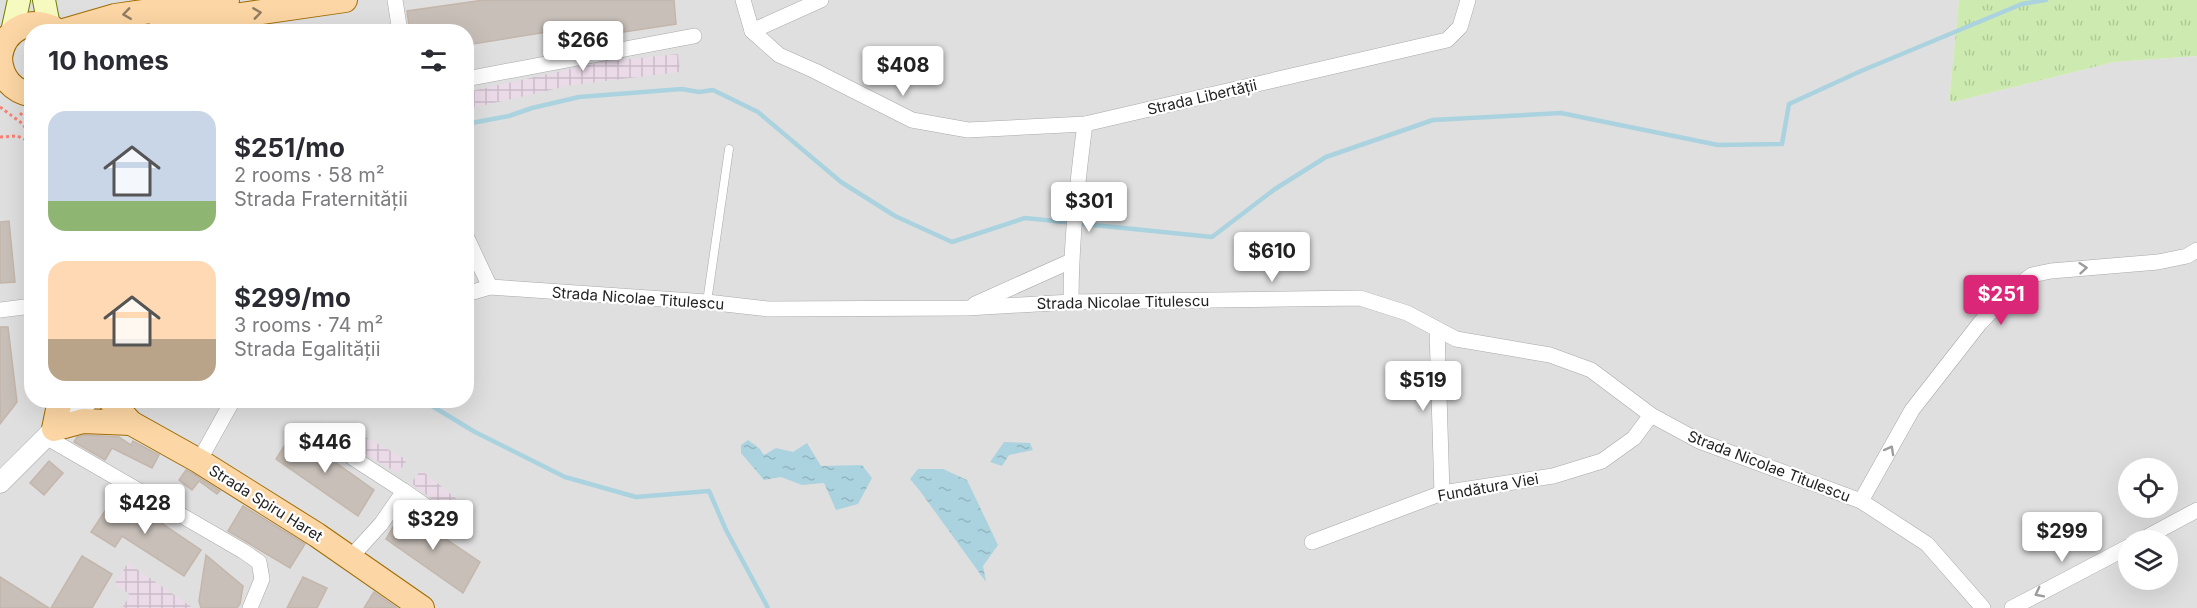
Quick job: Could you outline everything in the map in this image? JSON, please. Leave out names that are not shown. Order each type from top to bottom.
[{"type":"main road","points":[[19,0],[3,48],[4,76],[19,94]]},
{"type":"main road","points":[[44,0],[54,24]]},
{"type":"main road","points":[[81,24],[115,16],[218,15],[345,0]]},
{"type":"main road","points":[[186,24],[218,15]]},
{"type":"main road","points":[[3,48],[24,27]]},
{"type":"main road","points":[[50,433],[58,408]]},
{"type":"main road","name":"Strada Spiru Haret","points":[[117,408],[131,423],[199,460],[317,535],[422,608]]},
{"type":"main road","points":[[50,433],[83,421],[131,423]]},
{"type":"street","points":[[395,0],[399,24]]},
{"type":"street","points":[[743,0],[752,31],[821,0]]},
{"type":"street","name":"Strada Libertății","points":[[752,31],[779,55],[912,120],[968,130],[1085,124],[1447,40],[1460,27],[1468,0]]},
{"type":"street","points":[[474,77],[694,36]]},
{"type":"street","points":[[1071,302],[1075,202],[1085,124]]},
{"type":"street","points":[[1861,501],[1912,410],[1980,323],[2011,291],[2032,274],[2158,262],[2187,256],[2197,250]]},
{"type":"street","points":[[474,253],[490,287]]},
{"type":"street","points":[[967,308],[1071,261]]},
{"type":"street","name":"Strada Nicolae Titulescu","points":[[474,292],[490,287],[707,302],[768,309],[967,308],[1071,302],[1360,298],[1407,313],[1456,339],[1550,355],[1591,370],[1651,415],[1699,441],[1861,501],[1927,544],[1983,608]]},
{"type":"street","points":[[0,310],[24,307]]},
{"type":"street","points":[[1437,330],[1442,493]]},
{"type":"street","points":[[50,433],[67,408]]},
{"type":"street","points":[[0,483],[50,433],[80,408]]},
{"type":"street","points":[[199,460],[228,408]]},
{"type":"street","name":"Fundătura Viei","points":[[1312,542],[1442,493],[1553,476],[1602,461],[1634,438],[1651,415]]},
{"type":"street","points":[[50,433],[260,562],[262,579],[250,608]]},
{"type":"street","points":[[353,458],[460,530]]},
{"type":"street","points":[[350,558],[381,524],[404,491]]},
{"type":"street","points":[[2160,530],[2197,510]]},
{"type":"street","points":[[2012,608],[2118,552]]},
{"type":"lane","points":[[707,302],[729,148]]},
{"type":"path","points":[[0,107],[24,126]]},
{"type":"path","points":[[0,137],[17,136],[24,138]]},
{"type":"shaded area","points":[[0,0],[1959,0],[1949,103],[2114,62],[2197,56],[2197,608],[0,608]]},
{"type":"shaded area","points":[[678,54],[680,72],[572,85],[474,107],[474,90],[602,62]]},
{"type":"shaded area","points":[[325,422],[355,431],[407,460],[398,473],[358,450],[319,437]]},
{"type":"shaded area","points":[[421,470],[473,512],[464,524],[411,483]]},
{"type":"shaded area","points":[[128,563],[193,608],[122,608],[130,595],[115,583]]},
{"type":"green space","points":[[1959,0],[2197,0],[2197,56],[2114,62],[1949,103]]},
{"type":"water","points":[[748,440],[764,455],[776,448],[793,452],[807,443],[821,466],[862,465],[872,478],[858,504],[836,510],[824,483],[802,485],[781,477],[764,480],[741,453],[741,445]]},
{"type":"water","points":[[1004,442],[1030,443],[1033,450],[1009,455],[1002,466],[990,462]]},
{"type":"water","points":[[918,469],[943,469],[967,480],[998,545],[983,566],[986,582],[910,479]]},
{"type":"building","points":[[484,0],[674,0],[676,24],[584,38],[572,28],[474,44],[474,24],[409,24],[407,11]]},
{"type":"building","points":[[9,221],[15,282],[0,283],[0,222]]},
{"type":"building","points":[[0,327],[8,327],[17,402],[0,424]]},
{"type":"building","points":[[293,432],[374,490],[358,516],[276,459]]},
{"type":"building","points":[[85,435],[119,437],[131,445],[133,441],[159,455],[152,468],[112,448],[105,460],[74,442],[77,437]]},
{"type":"building","points":[[49,461],[63,473],[44,495],[30,483]]},
{"type":"building","points":[[186,470],[220,491],[217,494],[199,481],[192,490],[179,480]]},
{"type":"building","points":[[117,493],[201,550],[184,576],[122,536],[115,547],[91,532]]},
{"type":"building","points":[[243,506],[305,544],[290,568],[228,531]]},
{"type":"building","points":[[403,510],[480,562],[463,593],[386,539]]},
{"type":"building","points":[[206,555],[243,586],[240,604],[237,608],[201,608],[199,601]]},
{"type":"building","points":[[82,556],[112,574],[92,608],[51,608]]},
{"type":"building","points":[[0,577],[49,608],[0,608]]},
{"type":"building","points":[[303,577],[327,588],[317,608],[287,608]]},
{"type":"building","points":[[374,592],[397,608],[364,608]]},
{"type":"waterway","points":[[474,123],[509,116],[579,97],[682,89],[699,92],[713,90],[758,112],[841,182],[895,216],[952,242],[1025,218],[1212,237],[1275,189],[1326,157],[1433,120],[1561,113],[1718,145],[1782,144],[1789,104],[1861,71],[2022,4],[2046,0]]},
{"type":"waterway","points":[[435,408],[475,432],[565,477],[636,497],[709,491],[726,530],[768,608]]}]
